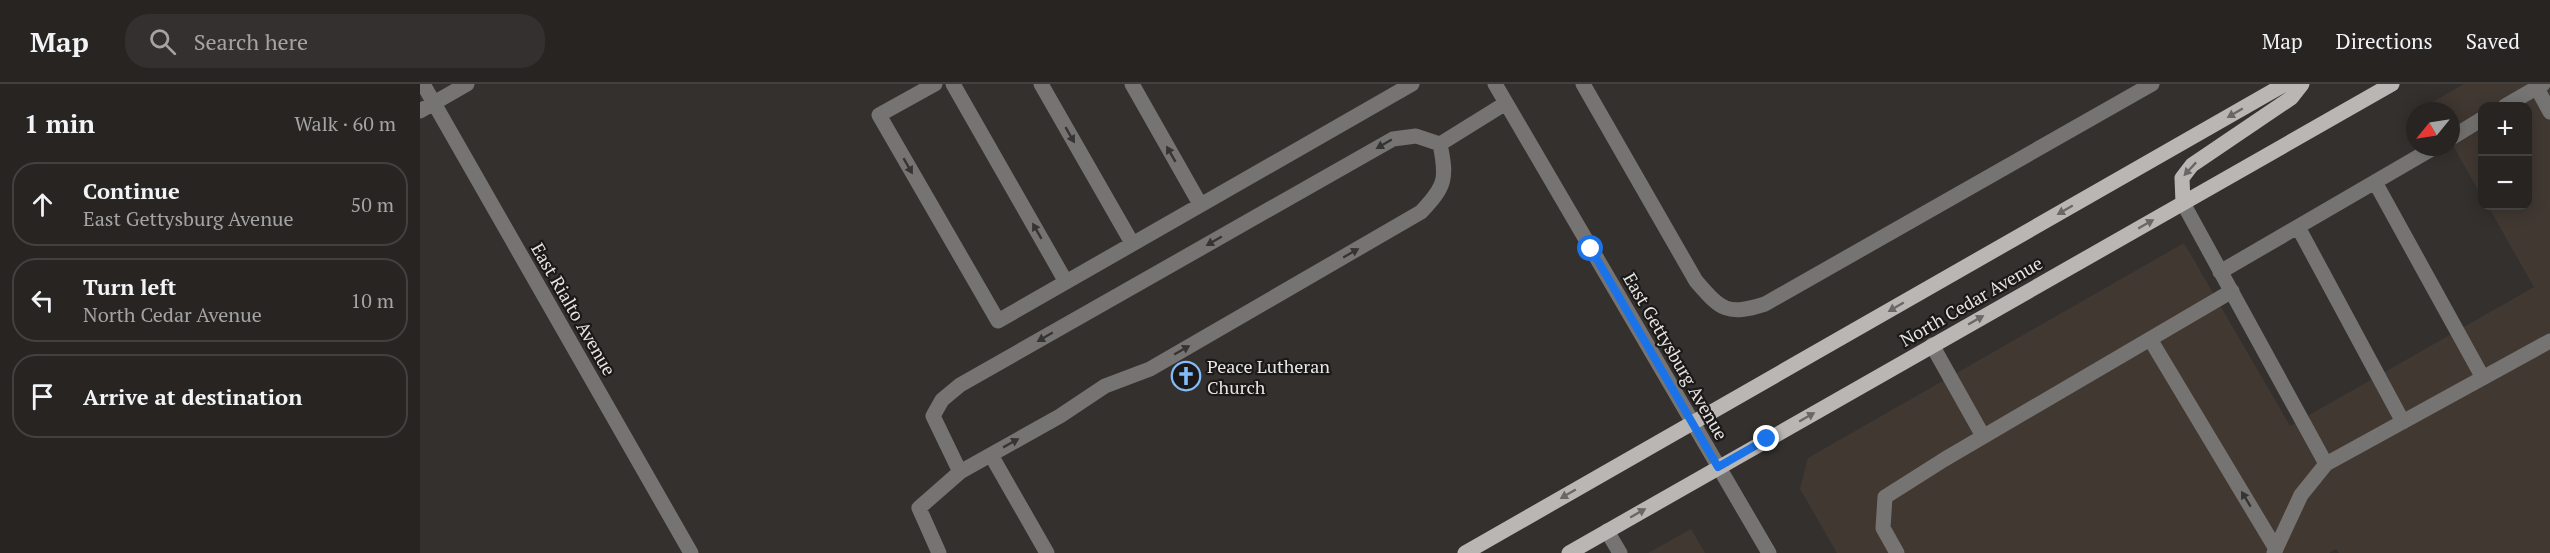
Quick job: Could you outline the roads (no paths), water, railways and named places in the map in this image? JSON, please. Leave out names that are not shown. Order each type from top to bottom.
[{"type":"main road","name":"North Cedar Avenue","points":[[1465,553],[2285,84]]},
{"type":"main road","points":[[2183,203],[2182,178],[2192,165],[2267,116],[2291,98],[2302,84]]},
{"type":"main road","name":"North Cedar Avenue","points":[[1569,553],[2392,84]]},
{"type":"street","name":"East Rialto Avenue","points":[[423,84],[427,107],[691,553]]},
{"type":"street","points":[[427,107],[466,84]]},
{"type":"street","points":[[935,84],[879,115],[998,321],[1412,84]]},
{"type":"street","points":[[953,84],[1066,282]]},
{"type":"street","points":[[1041,84],[1132,243]]},
{"type":"street","points":[[1132,84],[1200,204]]},
{"type":"street","name":"East Gettysburg Avenue","points":[[1495,84],[1769,553]]},
{"type":"street","points":[[1583,84],[1696,281],[1715,304],[1740,312],[1765,304],[2152,84]]},
{"type":"street","points":[[2512,102],[2540,86],[2550,112]]},
{"type":"street","points":[[1440,144],[1506,103]]},
{"type":"street","points":[[2460,132],[2478,121]]},
{"type":"street","points":[[960,472],[933,416],[942,400],[960,385],[1393,139],[1416,136],[1440,144]]},
{"type":"street","points":[[939,553],[919,508],[960,472],[1060,416],[1105,386],[1150,369],[1421,212],[1435,198],[1446,173],[1440,144]]},
{"type":"street","points":[[2220,272],[2420,156]]},
{"type":"street","points":[[2375,182],[2483,378]]},
{"type":"street","points":[[2183,203],[2326,465]]},
{"type":"street","points":[[2298,227],[2403,422]]},
{"type":"street","points":[[1897,553],[1883,528],[1885,497],[1983,436],[2232,291]]},
{"type":"street","points":[[2150,339],[2275,551]]},
{"type":"street","points":[[2275,551],[2301,495],[2326,465],[2550,341]]},
{"type":"street","points":[[1932,345],[1983,436]]},
{"type":"street","points":[[990,455],[1047,553]]},
{"type":"street","points":[[1607,531],[1620,553]]},
{"type":"place","name":"Peace Lutheran Church","points":[[1186,376]]}]
